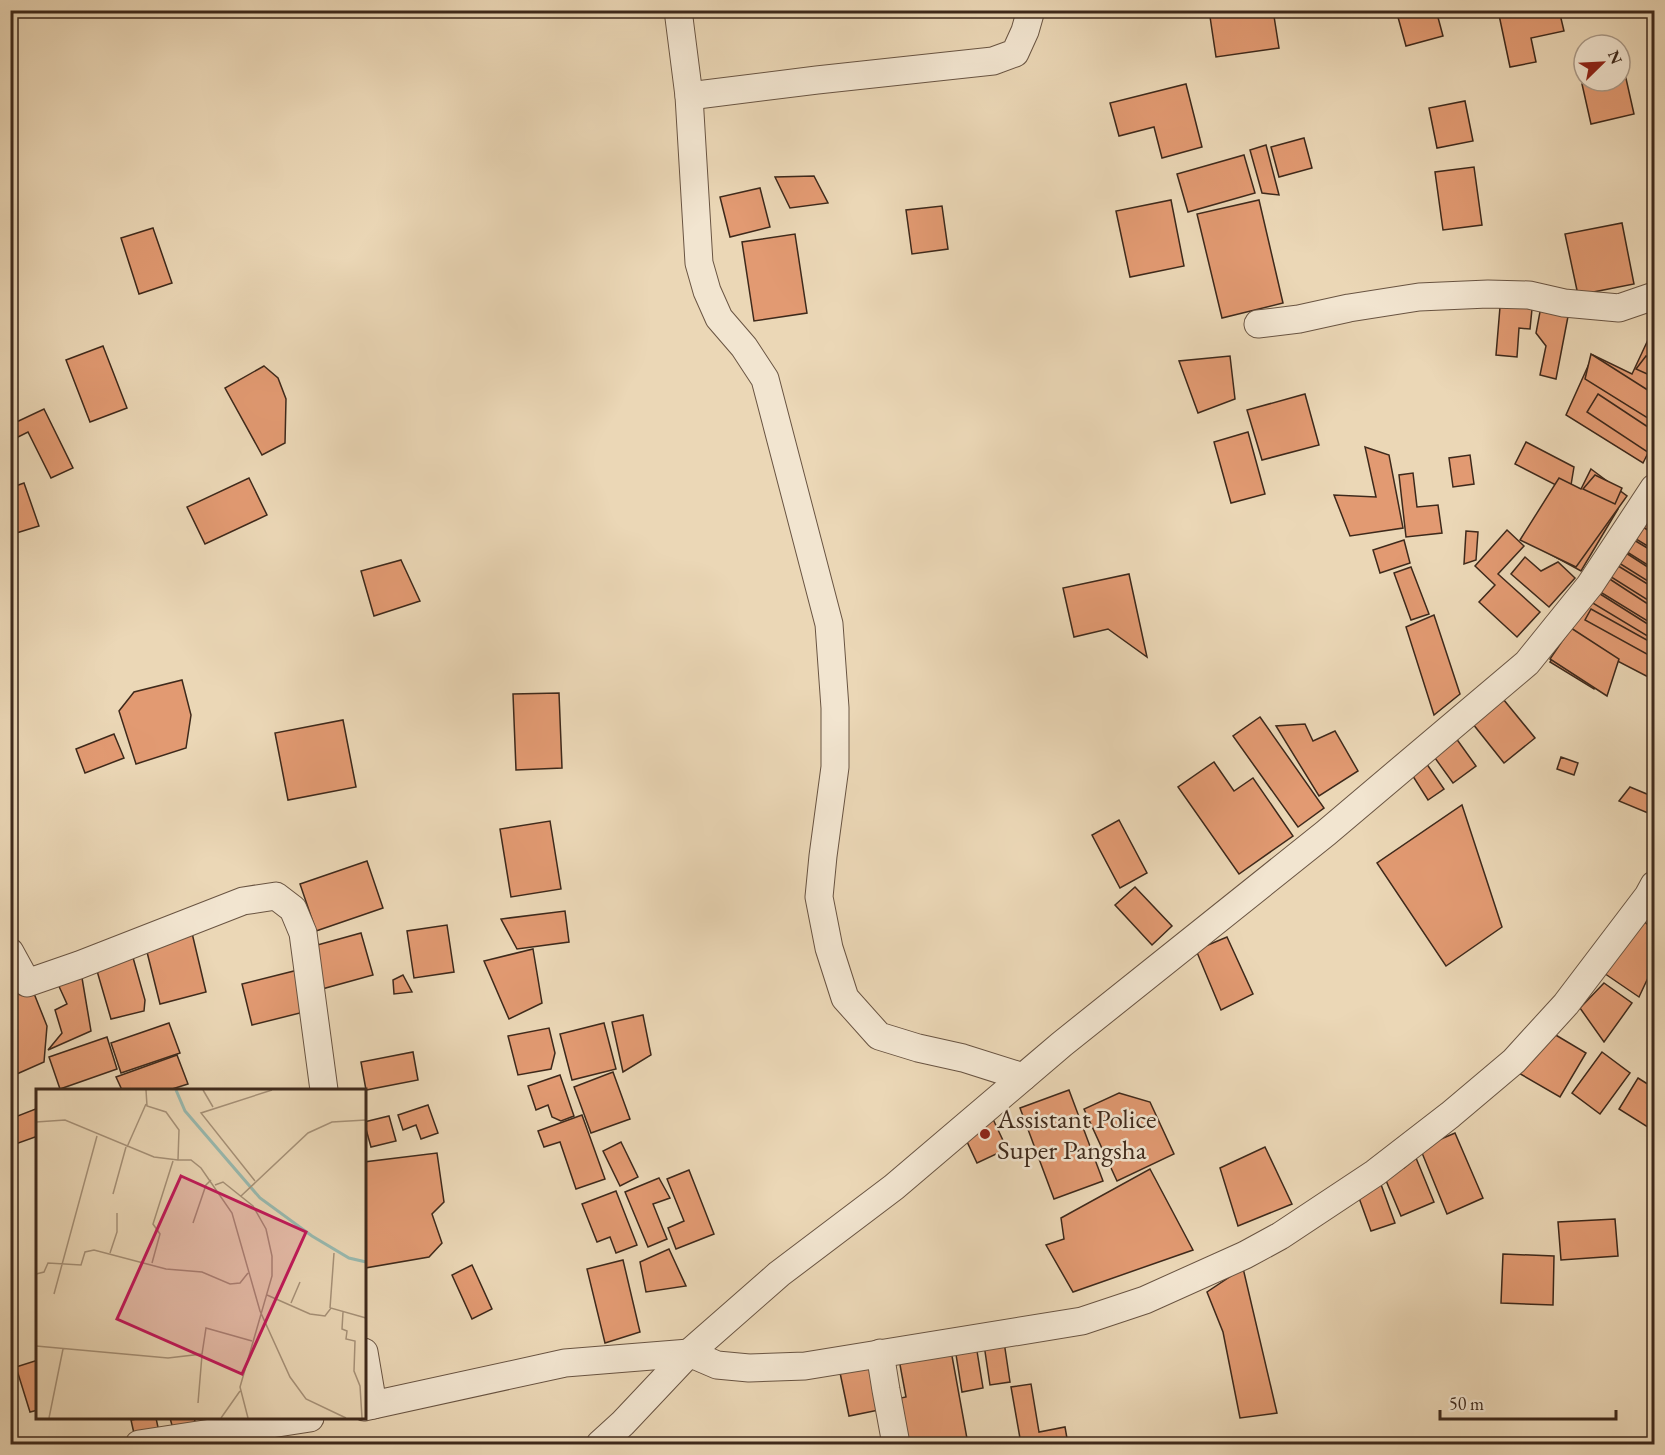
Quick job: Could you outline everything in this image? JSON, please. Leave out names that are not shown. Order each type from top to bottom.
[{"type":"street","points":[[678,10],[689,96],[699,263],[707,291],[719,318],[744,347],[765,379],[829,624],[835,708],[835,767],[819,897],[829,948],[845,998],[879,1036],[963,1058],[1023,1077]]},
{"type":"street","points":[[689,96],[993,61],[1015,53],[1031,10]]},
{"type":"street","points":[[1258,324],[1299,319],[1349,308],[1419,297],[1528,295],[1564,303],[1619,308],[1654,296]]},
{"type":"street","points":[[600,1444],[689,1353],[779,1274],[894,1187],[1062,1044],[1326,833],[1527,663],[1590,585],[1654,488]]},
{"type":"street","points":[[366,1374],[369,1406],[565,1363],[689,1353],[717,1365],[749,1368],[805,1366],[1082,1321],[1145,1300],[1245,1255],[1280,1236],[1375,1173],[1450,1115],[1514,1061],[1566,1004],[1654,885]]},
{"type":"street","points":[[10,952],[19,982],[79,965],[243,901],[276,896],[294,909],[303,933],[324,1089]]},
{"type":"street","points":[[880,1353],[896,1444]]},
{"type":"street","points":[[140,1444],[303,1419]]},
{"type":"building","points":[[1209,10],[1273,10],[1279,48],[1216,57]]},
{"type":"building","points":[[1396,10],[1436,10],[1443,36],[1406,46]]},
{"type":"building","points":[[1519,10],[1559,10],[1564,31],[1531,38],[1536,62],[1510,67],[1499,15]]},
{"type":"building","points":[[1654,11],[1654,41],[1648,12]]},
{"type":"building","points":[[1186,84],[1202,147],[1162,158],[1154,127],[1119,136],[1110,103]]},
{"type":"building","points":[[1584,93],[1629,93],[1634,114],[1591,124]]},
{"type":"building","points":[[1465,101],[1473,141],[1437,148],[1429,108]]},
{"type":"building","points":[[1304,138],[1312,168],[1279,177],[1271,147]]},
{"type":"building","points":[[1266,145],[1279,195],[1262,193],[1250,150]]},
{"type":"building","points":[[1244,155],[1255,193],[1188,212],[1177,174]]},
{"type":"building","points":[[1474,167],[1482,225],[1443,230],[1435,172]]},
{"type":"building","points":[[814,176],[828,203],[790,208],[775,177]]},
{"type":"building","points":[[760,188],[770,227],[730,237],[720,197]]},
{"type":"building","points":[[1171,200],[1184,266],[1130,277],[1116,211]]},
{"type":"building","points":[[1259,200],[1283,303],[1222,318],[1197,214]]},
{"type":"building","points":[[942,206],[948,249],[912,254],[906,210]]},
{"type":"building","points":[[1622,223],[1634,284],[1578,295],[1565,234]]},
{"type":"building","points":[[153,228],[172,283],[139,294],[121,238]]},
{"type":"building","points":[[795,234],[807,313],[754,321],[742,242]]},
{"type":"building","points":[[1501,295],[1533,299],[1530,329],[1519,328],[1517,357],[1496,355]]},
{"type":"building","points":[[1542,301],[1570,306],[1556,379],[1540,375],[1546,346],[1536,333]]},
{"type":"building","points":[[1654,327],[1654,441],[1643,463],[1566,415],[1593,355],[1632,374]]},
{"type":"building","points":[[103,346],[127,408],[90,422],[66,360]]},
{"type":"building","points":[[1591,354],[1654,394],[1654,422],[1585,379]]},
{"type":"building","points":[[1230,356],[1235,399],[1198,413],[1179,361]]},
{"type":"building","points":[[1646,356],[1654,360],[1654,377],[1636,369]]},
{"type":"building","points":[[264,366],[278,378],[286,399],[285,443],[262,455],[225,388]]},
{"type":"building","points":[[1305,394],[1319,445],[1262,460],[1247,410]]},
{"type":"building","points":[[1598,394],[1654,431],[1654,444],[1649,453],[1587,412]]},
{"type":"building","points":[[44,409],[73,468],[51,478],[28,432],[10,441],[10,425]]},
{"type":"building","points":[[1248,432],[1265,494],[1231,503],[1214,442]]},
{"type":"building","points":[[1526,442],[1574,467],[1571,485],[1618,509],[1581,571],[1526,541],[1558,486],[1515,464]]},
{"type":"building","points":[[1365,447],[1389,455],[1403,528],[1350,536],[1334,495],[1376,497]]},
{"type":"building","points":[[1470,455],[1474,484],[1453,487],[1449,458]]},
{"type":"building","points":[[1591,469],[1627,496],[1576,567],[1520,540],[1559,478],[1581,489]]},
{"type":"building","points":[[1413,473],[1417,507],[1438,505],[1442,533],[1406,537],[1399,475]]},
{"type":"building","points":[[1595,475],[1622,488],[1615,504],[1583,489]]},
{"type":"building","points":[[249,478],[267,515],[205,544],[187,507]]},
{"type":"building","points":[[24,483],[39,526],[10,535],[10,488]]},
{"type":"building","points":[[1654,497],[1654,680],[1608,656],[1594,689],[1550,662]]},
{"type":"building","points":[[1643,527],[1654,534],[1654,550],[1636,539]]},
{"type":"building","points":[[1507,530],[1524,546],[1498,574],[1540,612],[1517,637],[1479,602],[1495,585],[1475,566]]},
{"type":"building","points":[[1466,531],[1478,532],[1476,560],[1464,564]]},
{"type":"building","points":[[1404,540],[1410,563],[1380,573],[1373,550]]},
{"type":"building","points":[[1634,540],[1654,552],[1654,569],[1627,552]]},
{"type":"building","points":[[1626,553],[1654,571],[1654,585],[1619,563]]},
{"type":"building","points":[[1525,557],[1541,571],[1558,562],[1575,578],[1549,607],[1511,574]]},
{"type":"building","points":[[401,560],[420,601],[374,616],[361,571]]},
{"type":"building","points":[[1615,564],[1654,588],[1654,604],[1608,575]]},
{"type":"building","points":[[1411,567],[1429,614],[1411,620],[1394,573]]},
{"type":"building","points":[[1129,574],[1147,657],[1108,629],[1074,637],[1063,588]]},
{"type":"building","points":[[1605,576],[1654,608],[1654,625],[1597,590]]},
{"type":"building","points":[[1597,592],[1654,628],[1654,640],[1591,602]]},
{"type":"building","points":[[1591,609],[1654,644],[1654,658],[1585,620]]},
{"type":"building","points":[[1434,615],[1460,694],[1434,715],[1406,627]]},
{"type":"building","points":[[1571,628],[1619,659],[1607,696],[1550,659]]},
{"type":"building","points":[[182,680],[191,715],[186,748],[136,764],[119,711],[134,692]]},
{"type":"building","points":[[559,693],[562,768],[516,770],[513,694]]},
{"type":"building","points":[[1499,694],[1535,738],[1504,763],[1469,719]]},
{"type":"building","points":[[1260,717],[1324,808],[1298,827],[1233,736]]},
{"type":"building","points":[[343,720],[356,787],[288,800],[275,733]]},
{"type":"building","points":[[1305,724],[1313,741],[1335,731],[1358,771],[1319,796],[1276,726]]},
{"type":"building","points":[[114,734],[124,758],[85,773],[76,749]]},
{"type":"building","points":[[1453,734],[1476,766],[1453,783],[1430,751]]},
{"type":"building","points":[[1561,757],[1578,763],[1574,775],[1557,769]]},
{"type":"building","points":[[1424,760],[1444,789],[1428,800],[1409,770]]},
{"type":"building","points":[[1214,762],[1234,791],[1253,778],[1293,836],[1239,874],[1178,787]]},
{"type":"building","points":[[1630,787],[1654,797],[1648,813],[1619,801]]},
{"type":"building","points":[[1462,805],[1502,927],[1446,966],[1377,863]]},
{"type":"building","points":[[1119,820],[1147,873],[1120,888],[1092,835]]},
{"type":"building","points":[[550,821],[561,889],[511,897],[500,829]]},
{"type":"building","points":[[367,861],[383,908],[316,931],[300,884]]},
{"type":"building","points":[[1135,887],[1172,926],[1152,945],[1115,905]]},
{"type":"building","points":[[565,911],[569,942],[517,949],[501,919]]},
{"type":"building","points":[[1644,921],[1654,931],[1654,965],[1639,997],[1598,969]]},
{"type":"building","points":[[447,925],[454,972],[414,978],[407,931]]},
{"type":"building","points":[[192,933],[206,992],[160,1004],[145,944]]},
{"type":"building","points":[[361,933],[373,975],[322,989],[310,947]]},
{"type":"building","points":[[1227,937],[1253,994],[1221,1010],[1196,950]]},
{"type":"building","points":[[533,949],[542,1003],[509,1019],[484,961]]},
{"type":"building","points":[[132,954],[145,1000],[144,1011],[111,1019],[95,964]]},
{"type":"building","points":[[298,970],[308,1011],[252,1025],[242,984]]},
{"type":"building","points":[[81,972],[91,1031],[48,1050],[62,1033],[55,1010],[67,1004],[57,982]]},
{"type":"building","points":[[403,975],[412,992],[394,994],[393,980]]},
{"type":"building","points":[[1604,983],[1632,1003],[1604,1042],[1580,1008]]},
{"type":"building","points":[[31,986],[47,1026],[44,1062],[10,1077],[10,994]]},
{"type":"building","points":[[643,1015],[651,1055],[623,1072],[612,1022]]},
{"type":"building","points":[[169,1023],[180,1053],[121,1073],[111,1043]]},
{"type":"building","points":[[604,1023],[616,1069],[572,1080],[560,1034]]},
{"type":"building","points":[[549,1028],[555,1053],[551,1069],[518,1075],[508,1036]]},
{"type":"building","points":[[1554,1034],[1586,1053],[1560,1097],[1517,1072]]},
{"type":"building","points":[[107,1037],[117,1069],[60,1089],[49,1057]]},
{"type":"building","points":[[413,1052],[418,1080],[366,1090],[361,1062]]},
{"type":"building","points":[[1602,1052],[1630,1073],[1600,1114],[1572,1093]]},
{"type":"building","points":[[177,1055],[188,1084],[172,1089],[122,1089],[116,1077]]},
{"type":"building","points":[[613,1072],[630,1119],[591,1133],[574,1087]]},
{"type":"building","points":[[560,1075],[574,1116],[561,1121],[552,1117],[548,1105],[536,1110],[528,1086]]},
{"type":"building","points":[[1638,1078],[1654,1088],[1654,1131],[1619,1109]]},
{"type":"building","points":[[1069,1090],[1103,1181],[1054,1199],[1020,1108]]},
{"type":"building","points":[[1119,1093],[1150,1102],[1174,1154],[1117,1181],[1084,1109]]},
{"type":"building","points":[[428,1105],[438,1133],[421,1139],[416,1125],[403,1130],[398,1115]]},
{"type":"building","points":[[36,1109],[36,1137],[10,1146],[10,1131],[15,1117]]},
{"type":"building","points":[[582,1115],[605,1179],[576,1189],[560,1142],[544,1147],[538,1131]]},
{"type":"building","points":[[389,1116],[396,1141],[371,1147],[366,1122]]},
{"type":"building","points":[[992,1117],[1007,1149],[977,1163],[962,1131]]},
{"type":"building","points":[[1455,1133],[1483,1198],[1447,1214],[1420,1148]]},
{"type":"building","points":[[621,1142],[638,1177],[620,1186],[603,1151]]},
{"type":"building","points":[[1265,1147],[1292,1204],[1238,1226],[1220,1168]]},
{"type":"building","points":[[437,1153],[444,1202],[432,1214],[442,1243],[429,1257],[366,1268],[366,1162]]},
{"type":"building","points":[[1416,1158],[1434,1202],[1401,1216],[1382,1171],[1404,1168]]},
{"type":"building","points":[[1150,1169],[1193,1250],[1073,1292],[1046,1245],[1064,1239],[1061,1218]]},
{"type":"building","points":[[689,1170],[714,1234],[676,1249],[668,1228],[684,1221],[667,1179]]},
{"type":"building","points":[[659,1178],[670,1198],[653,1204],[667,1239],[648,1247],[625,1192]]},
{"type":"building","points":[[1379,1179],[1395,1223],[1371,1231],[1355,1187]]},
{"type":"building","points":[[616,1191],[637,1245],[616,1253],[610,1237],[597,1242],[582,1204]]},
{"type":"building","points":[[1615,1219],[1618,1256],[1561,1260],[1558,1222]]},
{"type":"building","points":[[669,1249],[686,1286],[646,1292],[640,1262]]},
{"type":"building","points":[[1503,1254],[1554,1256],[1553,1305],[1501,1303]]},
{"type":"building","points":[[623,1260],[640,1332],[605,1343],[587,1269]]},
{"type":"building","points":[[472,1265],[492,1309],[472,1319],[452,1275]]},
{"type":"building","points":[[1243,1268],[1277,1413],[1240,1418],[1223,1332],[1207,1292]]},
{"type":"building","points":[[1003,1335],[1010,1382],[990,1385],[983,1338]]},
{"type":"building","points":[[975,1339],[983,1388],[962,1392],[954,1342]]},
{"type":"building","points":[[950,1345],[968,1444],[899,1444],[891,1400],[906,1397],[898,1354]]},
{"type":"building","points":[[873,1356],[884,1409],[849,1416],[838,1363]]},
{"type":"building","points":[[36,1361],[36,1410],[30,1412],[16,1367]]},
{"type":"building","points":[[1031,1384],[1039,1432],[1065,1427],[1068,1444],[1021,1444],[1011,1387]]},
{"type":"building","points":[[156,1419],[159,1432],[135,1438],[131,1420]]},
{"type":"building","points":[[170,1419],[194,1419],[196,1424],[173,1429]]},
{"type":"place","name":"Assistant Police Super Pangsha","points":[[985,1134]]}]
